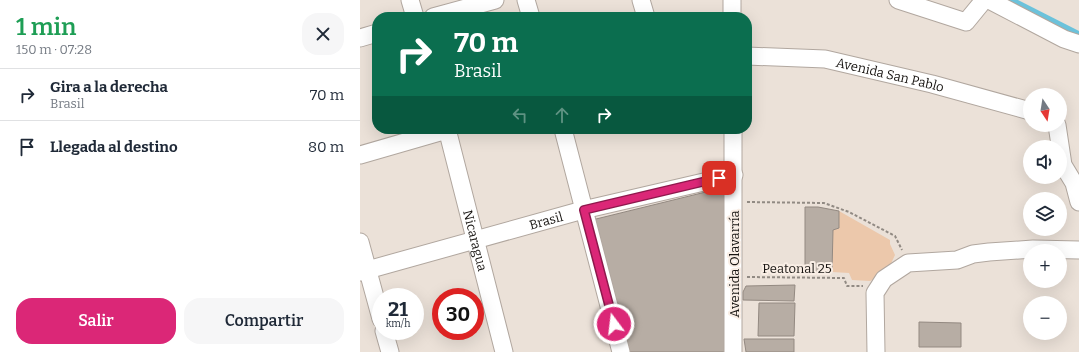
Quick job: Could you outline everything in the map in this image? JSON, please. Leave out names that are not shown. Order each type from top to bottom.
[{"type":"street","points":[[410,0],[414,12]]},
{"type":"street","points":[[451,12],[495,0]]},
{"type":"street","points":[[526,0],[530,12]]},
{"type":"street","points":[[641,0],[645,12]]},
{"type":"street","points":[[732,0],[732,12]]},
{"type":"street","points":[[898,0],[966,22],[984,0]]},
{"type":"street","points":[[989,0],[1064,39],[1079,44]]},
{"type":"street","points":[[360,38],[372,34]]},
{"type":"street","name":"Avenida San Pablo","points":[[752,56],[825,59],[939,86],[1023,109]]},
{"type":"street","points":[[1058,132],[1063,165],[1074,183],[1079,202]]},
{"type":"street","points":[[360,155],[431,134]]},
{"type":"street","name":"Nicaragua","points":[[449,134],[504,352]]},
{"type":"street","points":[[563,134],[621,352]]},
{"type":"street","name":"Avenida Olavarría","points":[[733,134],[733,352]]},
{"type":"street","name":"Brasil","points":[[364,271],[584,210],[734,175]]},
{"type":"street","points":[[360,242],[364,271],[372,294]]},
{"type":"street","points":[[876,352],[875,293],[884,279],[908,262],[957,260],[973,254],[989,252],[1033,249],[1079,250]]},
{"type":"street","points":[[387,340],[390,352]]},
{"type":"path","points":[[734,203],[824,203],[849,212],[895,236],[908,262]]},
{"type":"path","name":"Peatonal 25","points":[[734,277],[844,278],[847,286],[879,287]]},
{"type":"shaded area","points":[[839,211],[890,240],[890,244],[895,255],[887,272],[870,281],[852,280],[849,273],[832,272],[833,230],[839,228]]},
{"type":"water","points":[[996,0],[1018,0],[1079,31],[1079,42]]},
{"type":"building","points":[[726,187],[729,352],[628,352],[592,220]]},
{"type":"building","points":[[805,207],[818,207],[839,211],[839,228],[833,230],[832,272],[805,272]]},
{"type":"building","points":[[795,285],[794,301],[743,300],[743,292],[746,286]]},
{"type":"building","points":[[759,303],[795,303],[794,336],[758,336]]},
{"type":"building","points":[[919,322],[961,323],[961,347],[919,347]]},
{"type":"building","points":[[744,339],[794,339],[794,352],[746,352]]},
{"type":"route","points":[[614,324],[584,210],[719,178]]}]
